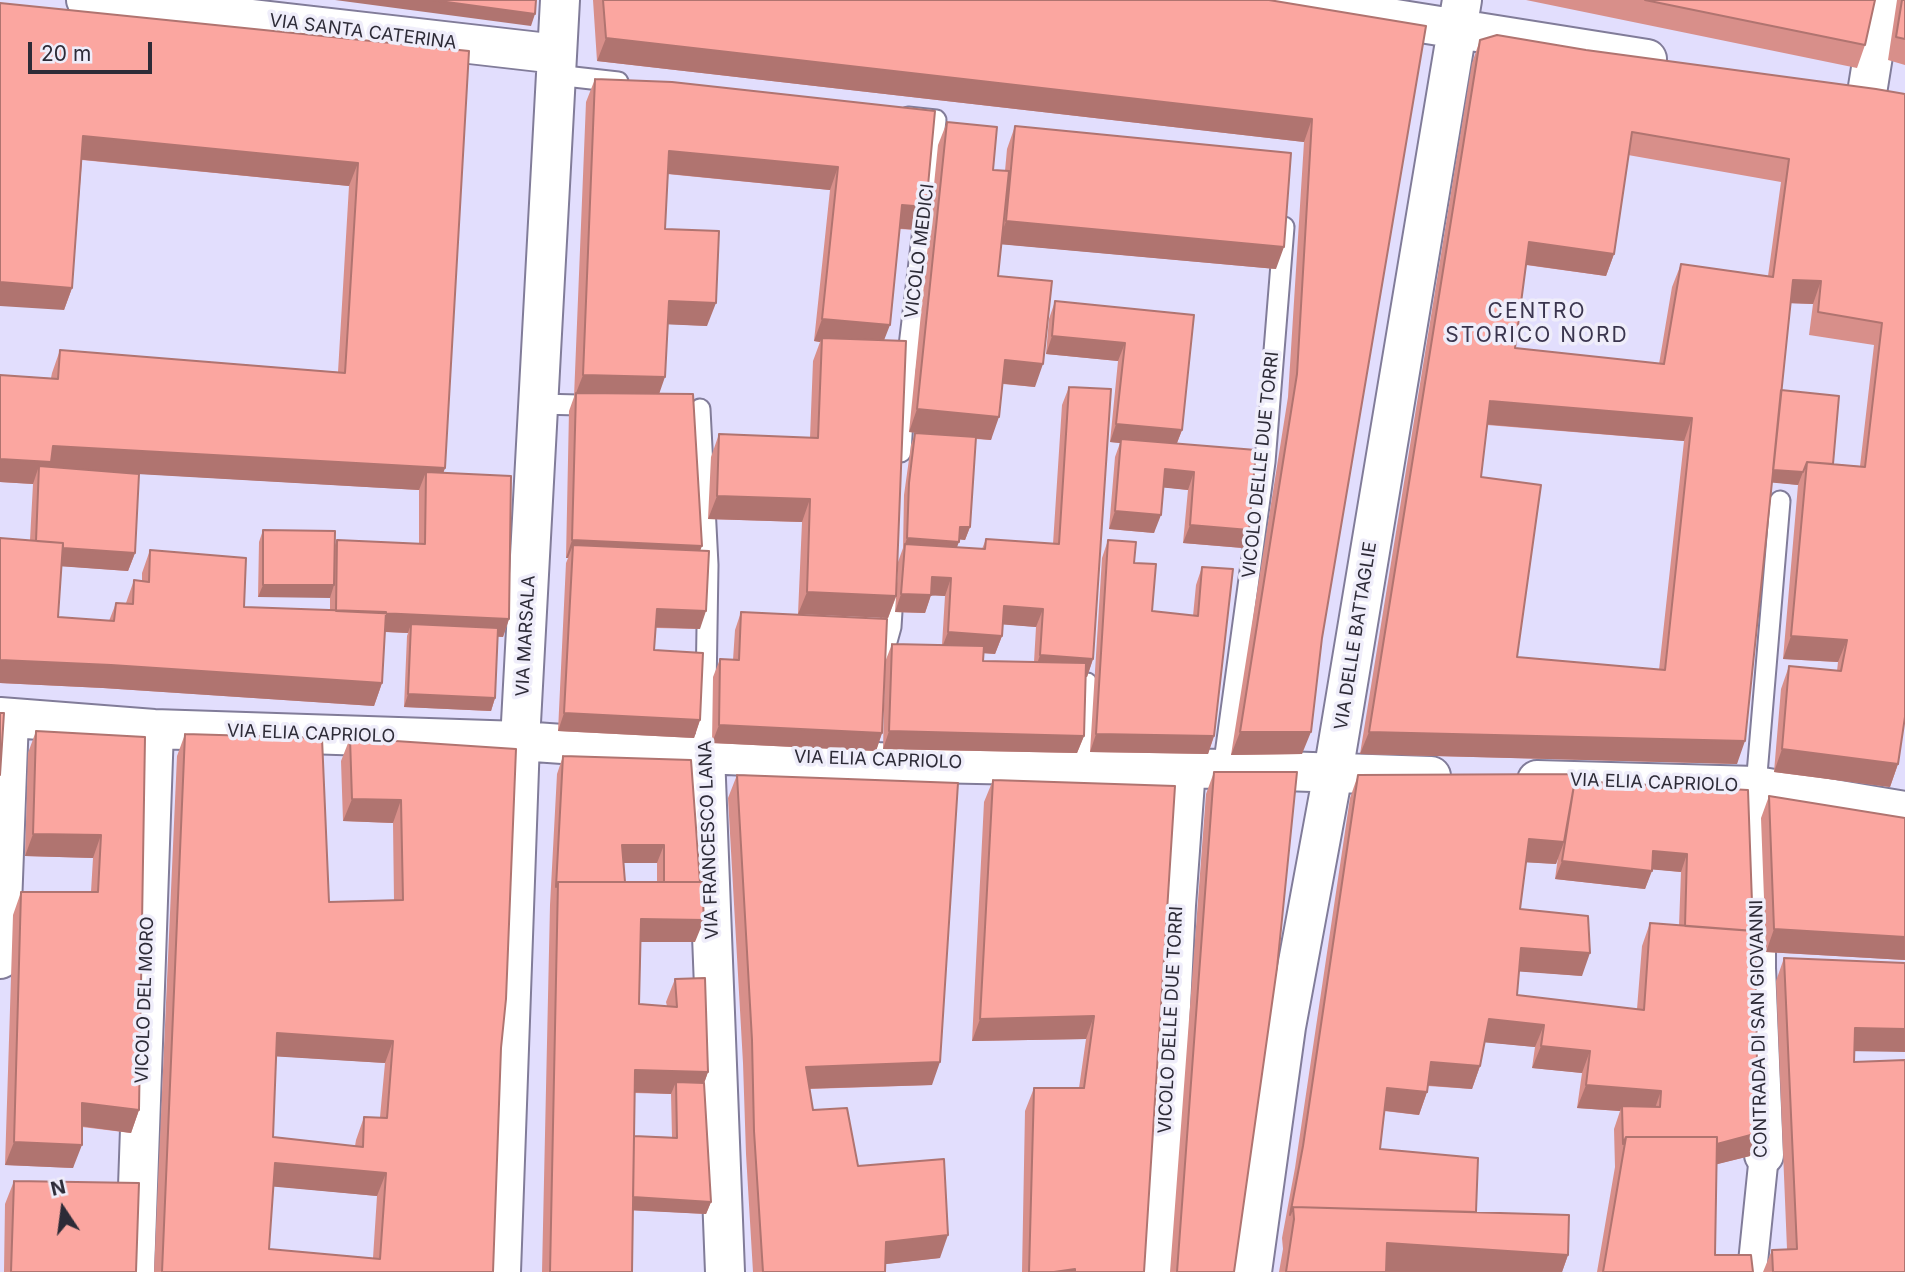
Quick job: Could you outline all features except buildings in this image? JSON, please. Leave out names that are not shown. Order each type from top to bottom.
[{"type":"street","name":"VIA SANTA CATERINA","points":[[86,0],[557,64]]},
{"type":"street","name":"VIA MARSALA","points":[[501,1272],[520,741],[560,0]]},
{"type":"street","points":[[1276,0],[1459,15],[1675,64]]},
{"type":"street","points":[[1882,0],[1853,91],[1905,101]]},
{"type":"street","name":"VIA DELLE BATTAGLIE","points":[[1252,1272],[1286,1027],[1333,773],[1459,15]]},
{"type":"street","points":[[0,959],[5,718]]},
{"type":"street","name":"VIA ELIA CAPRIOLO","points":[[5,718],[154,729],[520,741],[705,754],[880,755],[1083,765],[1756,786],[1904,805]]},
{"type":"street","name":"VICOLO DEL MORO","points":[[135,1272],[154,729]]},
{"type":"street","name":"VIA FRANCESCO LANA","points":[[705,754],[725,1272]]},
{"type":"street","name":"VICOLO DELLE DUE TORRI","points":[[1158,1272],[1176,905],[1204,768]]},
{"type":"street","name":"CONTRADA DI SAN GIOVANNI","points":[[1752,1272],[1764,1154],[1756,968],[1756,786]]},
{"type":"street","points":[[1756,968],[1797,969]]},
{"type":"lane","points":[[557,64],[638,84]]},
{"type":"lane","name":"VICOLO MEDICI","points":[[895,115],[936,120],[906,371],[901,465]]},
{"type":"lane","name":"VICOLO DELLE DUE TORRI","points":[[1204,768],[1265,462],[1286,206]]},
{"type":"lane","points":[[539,404],[579,405]]},
{"type":"lane","name":"VIA FRANCESCO LANA","points":[[700,409],[708,565],[705,754]]},
{"type":"lane","name":"VIA ELIA CAPRIOLO","points":[[1756,786],[1780,501]]},
{"type":"lane","points":[[882,682],[883,656],[891,627],[895,559]]},
{"type":"lane","points":[[1083,765],[1087,683]]},
{"type":"district","name":"CENTRO STORICO NORD","points":[[1537,324]]}]
